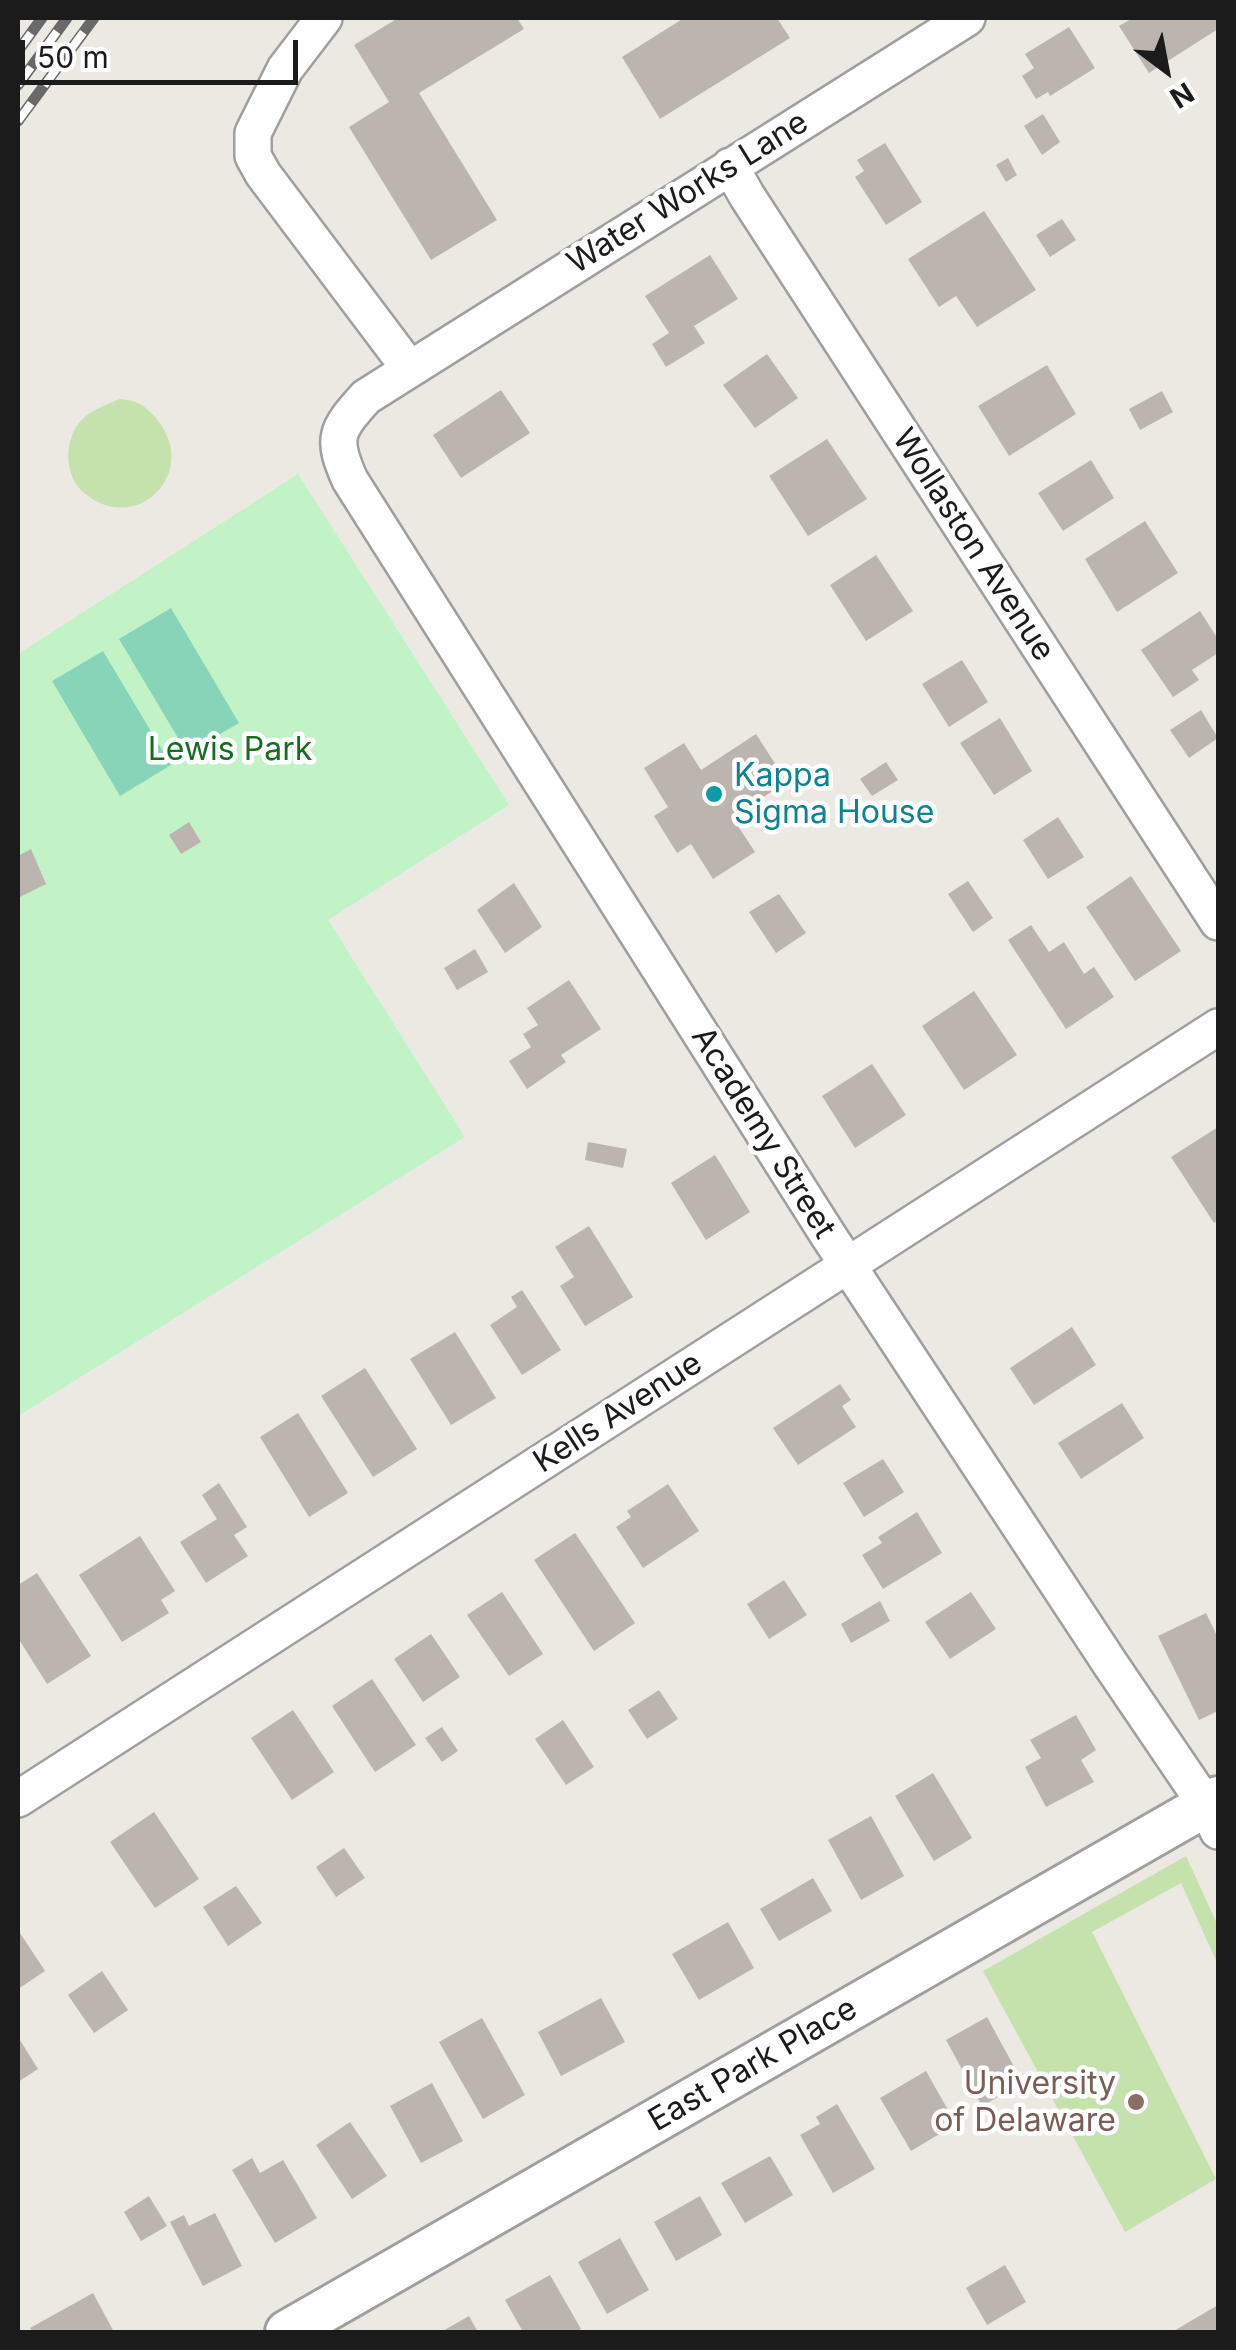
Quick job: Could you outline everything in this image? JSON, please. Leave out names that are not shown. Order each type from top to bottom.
[{"type":"street","points":[[324,18],[285,69],[253,133],[253,156],[409,368]]},
{"type":"street","name":"Water Works Lane","points":[[343,422],[366,397],[409,368],[968,18]]},
{"type":"street","name":"Wollaston Avenue","points":[[730,166],[1218,922]]},
{"type":"street","name":"Academy Street","points":[[343,422],[338,452],[350,480],[848,1266],[1101,1650],[1214,1811]]},
{"type":"street","name":"Kells Avenue","points":[[18,1799],[1218,1027]]},
{"type":"street","name":"East Park Place","points":[[287,2332],[1214,1811]]},
{"type":"green space","points":[[120,399],[138,403],[153,415],[167,436],[171,457],[168,476],[157,492],[142,503],[124,508],[103,504],[83,492],[72,474],[68,453],[79,423]]},
{"type":"green space","name":"Lewis Park","points":[[298,474],[509,805],[328,920],[465,1137],[18,1416],[18,654]]},
{"type":"green space","points":[[171,608],[239,723],[187,753],[119,639]]},
{"type":"green space","points":[[103,651],[171,765],[120,796],[52,681]]},
{"type":"green space","points":[[1186,1856],[1218,1926],[1218,1965],[1181,1883],[1092,1932],[1216,2179],[1125,2232],[983,1971]]},
{"type":"building","points":[[398,18],[517,18],[524,29],[419,93],[497,220],[431,260],[349,127],[389,102],[354,45]]},
{"type":"building","points":[[684,18],[777,18],[790,38],[660,119],[622,57]]},
{"type":"building","points":[[1133,18],[1218,18],[1218,29],[1149,73],[1119,26]]},
{"type":"building","points":[[1069,27],[1095,68],[1050,96],[1048,92],[1036,99],[1022,76],[1034,68],[1025,54]]},
{"type":"building","points":[[1043,114],[1060,142],[1042,155],[1024,126]]},
{"type":"building","points":[[885,143],[922,202],[886,225],[855,177],[864,171],[857,160]]},
{"type":"building","points":[[1008,158],[1017,175],[1006,182],[996,165]]},
{"type":"building","points":[[984,211],[1036,290],[977,327],[956,296],[939,307],[908,259]]},
{"type":"building","points":[[1062,219],[1076,240],[1050,257],[1036,235]]},
{"type":"building","points":[[710,255],[738,299],[694,326],[705,343],[666,367],[652,344],[669,333],[645,296]]},
{"type":"building","points":[[767,354],[798,398],[755,428],[723,385]]},
{"type":"building","points":[[1047,365],[1076,414],[1009,456],[978,406]]},
{"type":"building","points":[[501,390],[530,433],[461,478],[433,435]]},
{"type":"building","points":[[1162,391],[1173,412],[1140,430],[1129,409]]},
{"type":"building","points":[[827,439],[867,499],[808,536],[769,476]]},
{"type":"building","points":[[1091,460],[1114,498],[1063,531],[1038,493]]},
{"type":"building","points":[[1145,521],[1178,573],[1117,612],[1085,559]]},
{"type":"building","points":[[876,555],[913,611],[866,641],[830,585]]},
{"type":"building","points":[[1200,611],[1218,639],[1218,653],[1192,670],[1199,680],[1173,697],[1141,650]]},
{"type":"building","points":[[962,660],[988,702],[949,727],[922,684]]},
{"type":"building","points":[[1201,710],[1218,738],[1189,758],[1170,730]]},
{"type":"building","points":[[1000,718],[1032,771],[994,795],[960,743]]},
{"type":"building","name":"Kappa Sigma House","points":[[756,734],[787,782],[732,817],[755,852],[713,879],[691,844],[677,853],[654,816],[668,807],[644,768],[684,743],[701,770]]},
{"type":"building","points":[[886,762],[898,780],[872,796],[860,779]]},
{"type":"building","points":[[1058,817],[1084,857],[1048,879],[1023,840]]},
{"type":"building","points":[[189,822],[201,842],[181,854],[169,835]]},
{"type":"building","points":[[31,849],[46,884],[18,898],[18,856]]},
{"type":"building","points":[[1131,876],[1181,951],[1135,981],[1086,907]]},
{"type":"building","points":[[968,881],[993,918],[973,932],[948,894]]},
{"type":"building","points":[[514,883],[542,927],[505,953],[477,910]]},
{"type":"building","points":[[779,894],[806,933],[776,953],[749,912]]},
{"type":"building","points":[[1031,925],[1049,952],[1064,942],[1084,974],[1094,967],[1114,997],[1066,1029],[1008,940]]},
{"type":"building","points":[[475,949],[488,972],[457,990],[444,968]]},
{"type":"building","points":[[569,980],[601,1029],[561,1055],[566,1062],[527,1089],[509,1061],[531,1047],[523,1034],[538,1025],[527,1008]]},
{"type":"building","points":[[974,991],[1017,1055],[964,1090],[922,1026]]},
{"type":"building","points":[[872,1064],[906,1115],[855,1148],[822,1096]]},
{"type":"building","points":[[1218,1127],[1218,1220],[1214,1223],[1171,1157]]},
{"type":"building","points":[[588,1142],[627,1149],[623,1168],[585,1160]]},
{"type":"building","points":[[715,1155],[750,1212],[706,1240],[671,1183]]},
{"type":"building","points":[[589,1226],[633,1297],[585,1326],[560,1286],[574,1277],[555,1247]]},
{"type":"building","points":[[522,1290],[561,1350],[522,1375],[490,1325],[517,1307],[511,1297]]},
{"type":"building","points":[[1072,1327],[1096,1365],[1034,1405],[1010,1368]]},
{"type":"building","points":[[455,1332],[496,1398],[451,1425],[410,1359]]},
{"type":"building","points":[[365,1368],[417,1449],[373,1477],[321,1396]]},
{"type":"building","points":[[840,1384],[851,1400],[842,1406],[856,1427],[798,1465],[773,1428]]},
{"type":"building","points":[[1122,1403],[1144,1438],[1081,1479],[1058,1443]]},
{"type":"building","points":[[298,1413],[348,1493],[309,1517],[260,1437]]},
{"type":"building","points":[[883,1459],[904,1492],[864,1517],[843,1483]]},
{"type":"building","points":[[219,1483],[247,1527],[234,1535],[248,1556],[206,1583],[180,1542],[217,1519],[202,1495]]},
{"type":"building","points":[[668,1484],[699,1531],[643,1568],[616,1527],[631,1517],[627,1511]]},
{"type":"building","points":[[917,1512],[942,1553],[883,1589],[862,1555],[882,1543],[878,1537]]},
{"type":"building","points":[[575,1533],[635,1623],[594,1651],[534,1560]]},
{"type":"building","points":[[140,1536],[175,1591],[161,1600],[169,1613],[122,1642],[79,1575]]},
{"type":"building","points":[[37,1573],[91,1656],[47,1684],[18,1638],[18,1585]]},
{"type":"building","points":[[784,1580],[807,1615],[769,1639],[747,1604]]},
{"type":"building","points":[[502,1592],[543,1654],[509,1676],[467,1615]]},
{"type":"building","points":[[971,1592],[996,1629],[950,1659],[925,1622]]},
{"type":"building","points":[[880,1601],[890,1621],[851,1643],[841,1624]]},
{"type":"building","points":[[1206,1613],[1218,1638],[1218,1711],[1199,1720],[1158,1636]]},
{"type":"building","points":[[431,1634],[460,1677],[423,1702],[394,1659]]},
{"type":"building","points":[[372,1679],[416,1745],[375,1772],[332,1706]]},
{"type":"building","points":[[659,1690],[678,1719],[647,1739],[628,1710]]},
{"type":"building","points":[[293,1710],[334,1772],[292,1800],[251,1738]]},
{"type":"building","points":[[1076,1715],[1096,1750],[1081,1760],[1094,1782],[1046,1807],[1025,1767],[1041,1758],[1030,1740]]},
{"type":"building","points":[[563,1720],[594,1767],[566,1785],[535,1739]]},
{"type":"building","points":[[442,1727],[458,1751],[442,1762],[425,1738]]},
{"type":"building","points":[[933,1773],[972,1838],[934,1861],[895,1796]]},
{"type":"building","points":[[154,1812],[199,1879],[155,1908],[110,1842]]},
{"type":"building","points":[[871,1816],[904,1876],[861,1900],[828,1840]]},
{"type":"building","points":[[344,1848],[365,1878],[336,1897],[316,1867]]},
{"type":"building","points":[[813,1878],[832,1911],[779,1941],[760,1909]]},
{"type":"building","points":[[236,1886],[262,1923],[228,1946],[203,1907]]},
{"type":"building","points":[[728,1922],[754,1968],[699,2000],[672,1954]]},
{"type":"building","points":[[18,1930],[45,1971],[18,1989]]},
{"type":"building","points":[[102,1971],[128,2010],[94,2033],[68,1995]]},
{"type":"building","points":[[601,1998],[625,2042],[561,2076],[538,2032]]},
{"type":"building","points":[[987,2017],[1023,2083],[982,2106],[946,2040]]},
{"type":"building","points":[[482,2018],[525,2095],[483,2119],[439,2042]]},
{"type":"building","points":[[18,2037],[38,2069],[18,2082]]},
{"type":"building","points":[[926,2071],[956,2124],[911,2151],[880,2098]]},
{"type":"building","points":[[432,2083],[463,2141],[421,2163],[390,2106]]},
{"type":"building","points":[[837,2104],[875,2169],[833,2193],[800,2135],[820,2124],[816,2117]]},
{"type":"building","points":[[350,2122],[387,2176],[352,2199],[316,2145]]},
{"type":"building","points":[[770,2156],[793,2195],[745,2223],[721,2183]]},
{"type":"building","points":[[252,2158],[260,2173],[283,2160],[317,2218],[275,2243],[232,2170]]},
{"type":"building","points":[[149,2196],[167,2226],[141,2241],[124,2212]]},
{"type":"building","points":[[700,2196],[722,2235],[676,2261],[654,2222]]},
{"type":"building","points":[[215,2213],[242,2266],[203,2286],[170,2222],[184,2215],[189,2226]]},
{"type":"building","points":[[620,2238],[649,2290],[607,2314],[578,2262]]},
{"type":"building","points":[[1005,2265],[1026,2302],[987,2325],[966,2288]]},
{"type":"building","points":[[550,2275],[581,2329],[523,2332],[505,2300]]},
{"type":"building","points":[[93,2293],[114,2332],[33,2332],[30,2328]]},
{"type":"building","points":[[1218,2305],[1218,2332],[1172,2332]]},
{"type":"building","points":[[469,2316],[478,2332],[441,2332]]},
{"type":"railway","points":[[18,51],[42,18]]},
{"type":"railway","points":[[18,85],[67,18]]},
{"type":"railway","points":[[18,121],[94,18]]},
{"type":"place","name":"Kappa Sigma House","points":[[714,794]]},
{"type":"place","name":"University of Delaware","points":[[1136,2102]]}]
